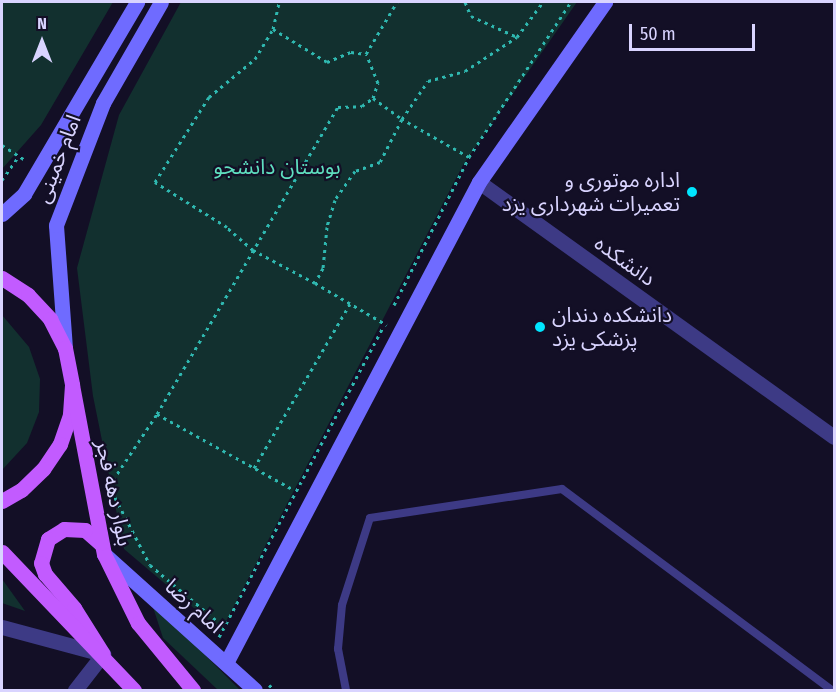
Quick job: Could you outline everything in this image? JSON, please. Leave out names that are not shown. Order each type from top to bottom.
[{"type":"main road","name":"امام خمینی","points":[[2,214],[24,194],[137,2]]},
{"type":"main road","name":"امام خمینی","points":[[65,348],[56,225],[103,103],[161,2]]},
{"type":"main road","points":[[226,663],[479,182],[605,2]]},
{"type":"main road","points":[[2,278],[35,303],[50,319],[65,348],[72,385],[70,416],[60,444],[43,469],[21,490],[2,501]]},
{"type":"main road","name":"بلوار دهه فجر","points":[[72,385],[102,548],[138,623],[193,690]]},
{"type":"main road","points":[[102,548],[85,530],[64,529],[48,539],[41,563],[45,574],[74,608],[103,654]]},
{"type":"main road","name":"امام رضا","points":[[102,548],[255,690]]},
{"type":"main road","points":[[2,552],[103,654],[134,690]]},
{"type":"street","name":"دانشکده","points":[[479,182],[834,437]]},
{"type":"street","points":[[2,627],[103,654],[75,690]]},
{"type":"lane","points":[[346,690],[338,649],[342,605],[370,518],[562,489],[832,690]]},
{"type":"path","points":[[279,2],[273,29],[255,59],[209,97],[154,182],[227,227],[253,250],[400,332]]},
{"type":"path","points":[[366,54],[397,2]]},
{"type":"path","points":[[465,2],[471,16],[516,37]]},
{"type":"path","points":[[315,284],[323,267],[335,200],[356,171],[380,162],[402,119],[428,81],[465,71],[516,37],[543,2]]},
{"type":"path","points":[[563,2],[569,5]]},
{"type":"path","points":[[273,29],[327,62],[351,52],[366,54]]},
{"type":"path","points":[[110,486],[157,414],[338,108],[362,106],[373,98],[378,83],[366,54]]},
{"type":"path","points":[[373,98],[402,119],[469,157]]},
{"type":"path","points":[[2,145],[39,168]]},
{"type":"path","points":[[2,180],[20,156]]},
{"type":"path","points":[[254,468],[351,304]]},
{"type":"path","points":[[157,414],[294,490]]},
{"type":"path","points":[[104,475],[150,566],[223,626]]},
{"type":"green space","points":[[2,2],[113,2],[41,125],[2,169]]},
{"type":"green space","name":"بوستان دانشجو","points":[[181,2],[577,2],[463,165],[221,631],[124,549],[93,396],[77,268],[119,115]]},
{"type":"green space","points":[[2,315],[29,347],[40,379],[39,412],[27,443],[2,470]]},
{"type":"green space","points":[[2,579],[25,611],[2,603]]},
{"type":"green space","points":[[151,601],[240,690],[218,690],[163,638]]},
{"type":"place","name":"اداره موتوری و تعمیرات شهرداری یزد","points":[[692,192]]},
{"type":"place","name":"دانشکده دندان پزشکی یزد","points":[[540,327]]}]
